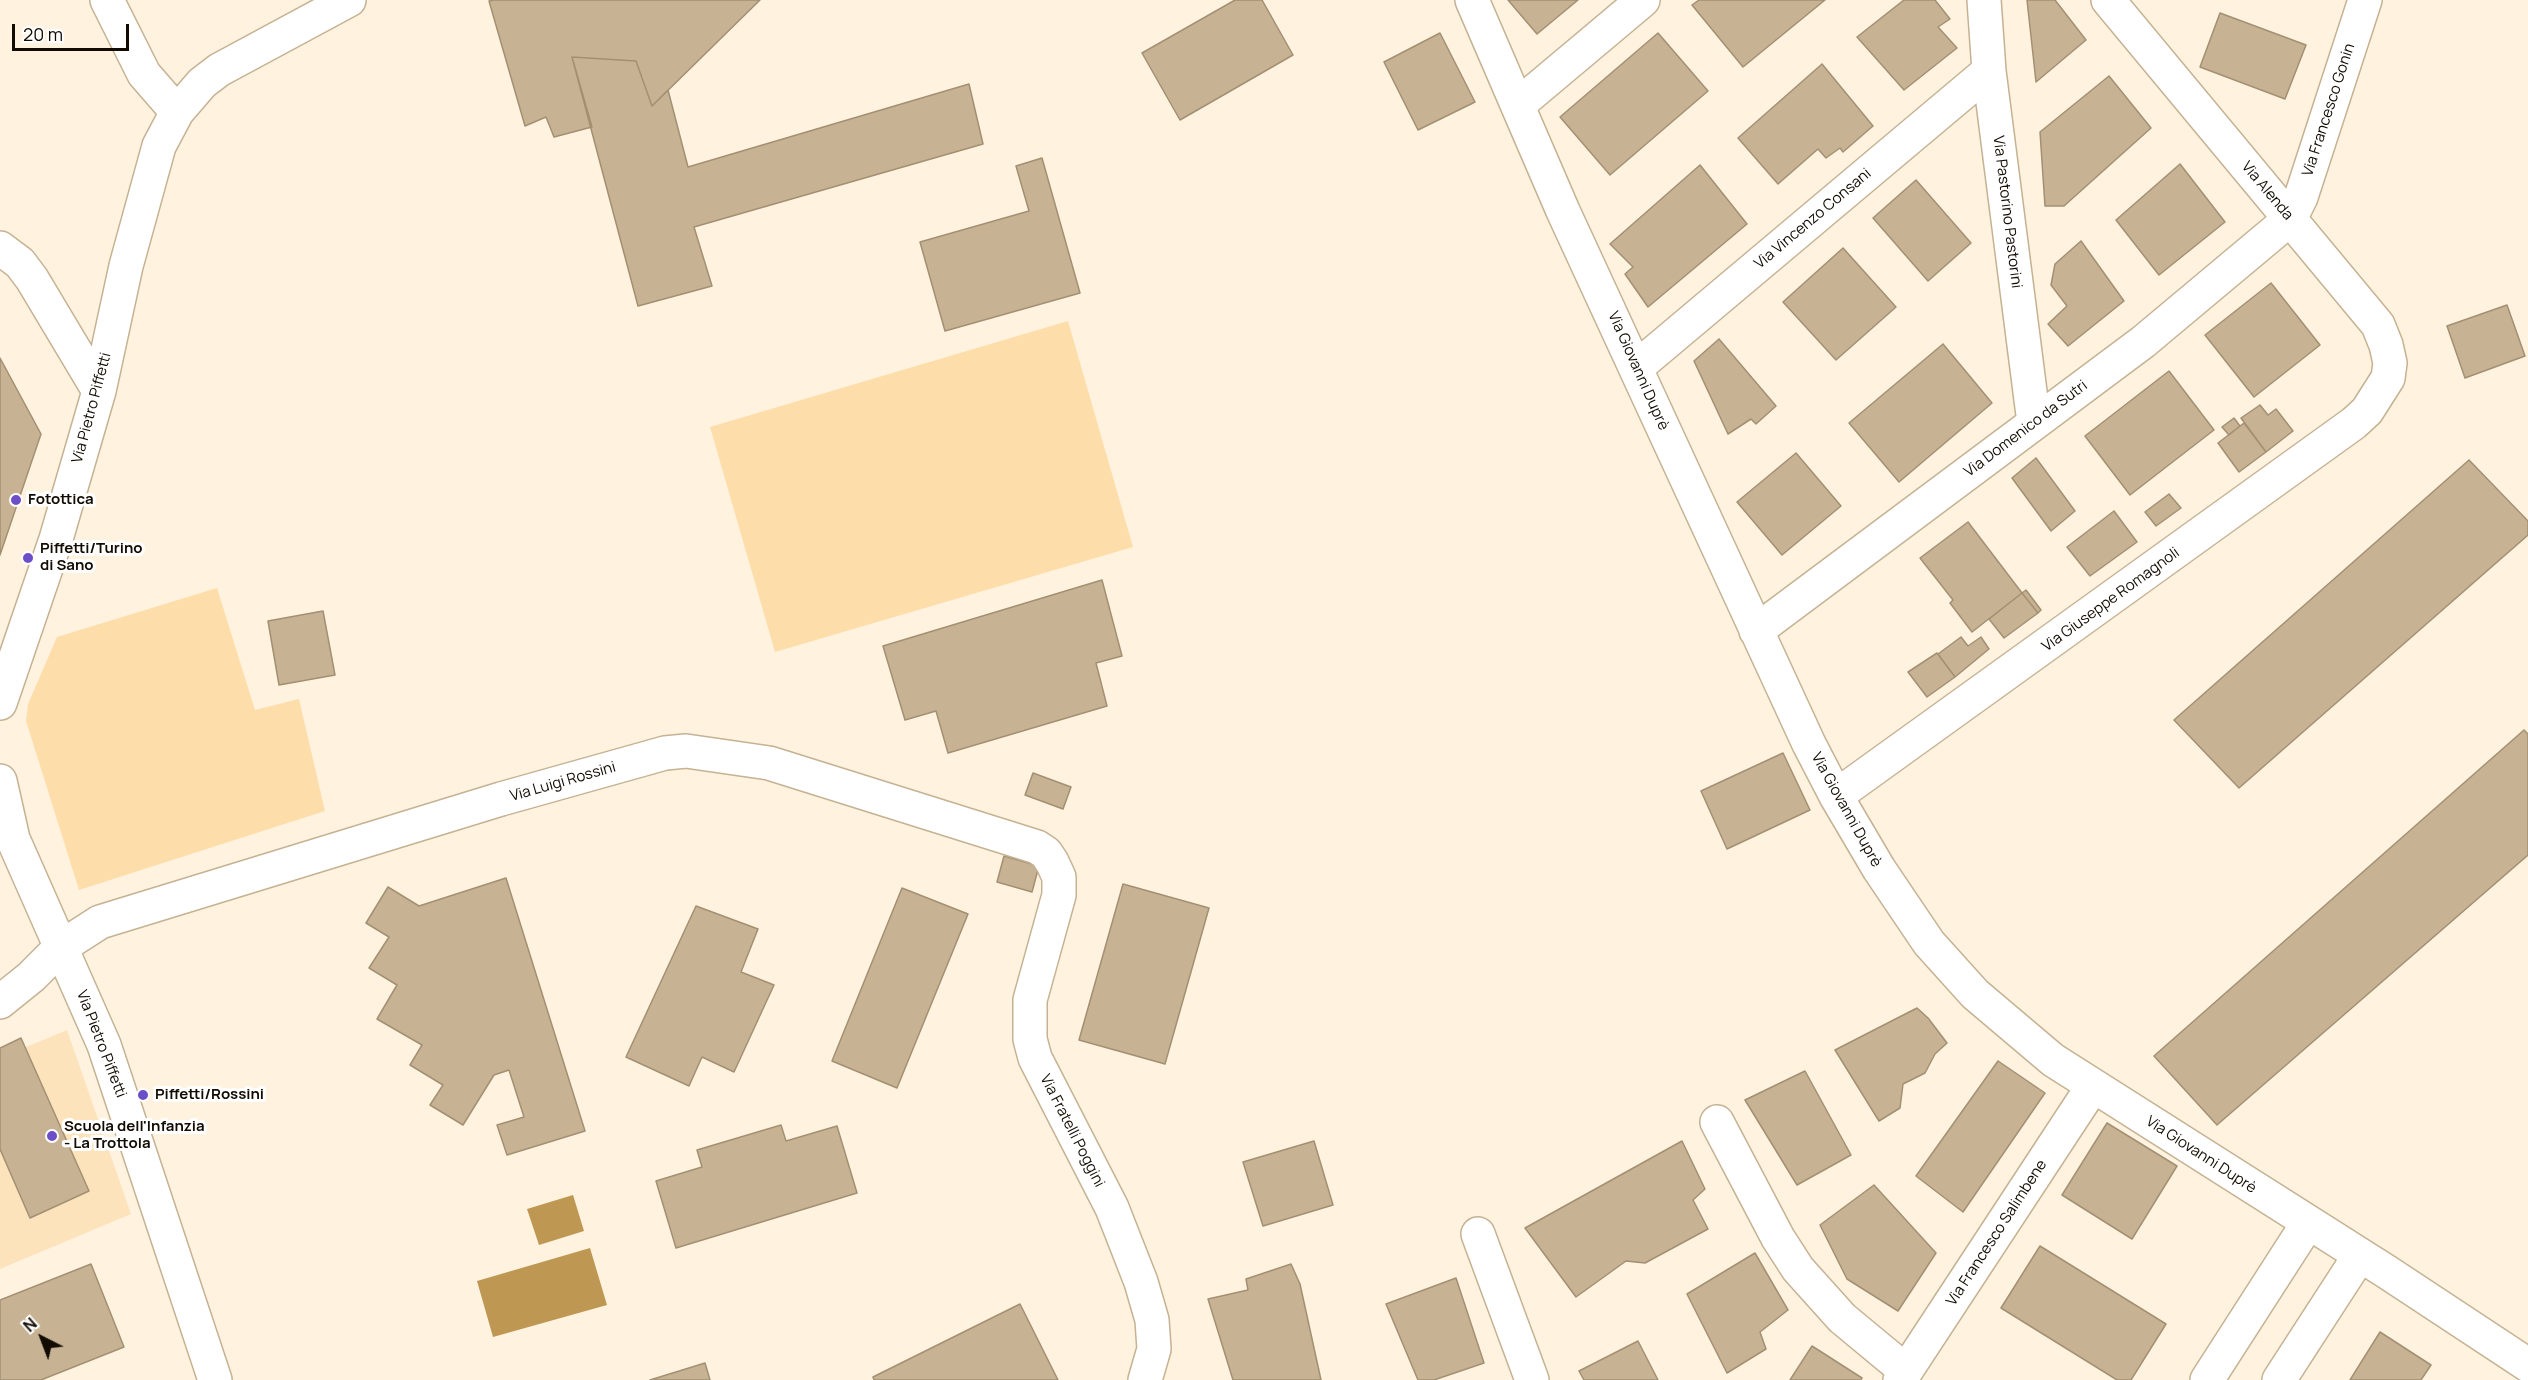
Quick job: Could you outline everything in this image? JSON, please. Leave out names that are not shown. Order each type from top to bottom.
[{"type":"street","points":[[107,0],[144,74],[177,111]]},
{"type":"street","name":"Via Pietro Piffetti","points":[[0,703],[56,539],[99,391],[126,266],[149,174],[159,146],[177,111],[202,83],[219,70],[349,0]]},
{"type":"street","name":"Via Giovanni Duprè","points":[[1472,0],[1563,211],[1637,367],[1756,631],[1836,796],[1897,897],[1929,943],[1961,980],[2020,1035],[2053,1060],[2528,1365]]},
{"type":"street","points":[[1518,105],[1643,0]]},
{"type":"street","name":"Via Pastorino Pastorini","points":[[1984,0],[1989,71],[2034,423]]},
{"type":"street","name":"Via Alenda","points":[[2108,0],[2378,325],[2390,363],[2388,378],[2379,395]]},
{"type":"street","name":"Via Francesco Gonin","points":[[2290,219],[2301,197],[2365,0]]},
{"type":"street","name":"Via Vincenzo Consani","points":[[1637,367],[1989,71]]},
{"type":"street","name":"Via Domenico da Sutri","points":[[1756,631],[2151,335],[2290,219]]},
{"type":"street","points":[[0,248],[20,263],[39,288],[99,391]]},
{"type":"street","name":"Via Giuseppe Romagnoli","points":[[1836,796],[2354,423],[2379,395]]},
{"type":"street","name":"Via Luigi Rossini","points":[[0,1002],[31,977],[61,947],[100,922],[501,799],[665,753],[686,751],[769,763],[1037,847],[1046,853],[1059,877]]},
{"type":"street","name":"Via Pietro Piffetti","points":[[0,781],[13,839],[108,1056],[215,1380]]},
{"type":"street","name":"Via Fratelli Poggini","points":[[1059,877],[1056,913],[1035,976],[1030,1000],[1030,1039],[1035,1058],[1112,1208],[1138,1272],[1152,1320],[1153,1334],[1154,1350],[1145,1380]]},
{"type":"street","name":"Via Francesco Salimbene","points":[[1903,1376],[2093,1086]]},
{"type":"street","points":[[1717,1122],[1778,1238],[1798,1269],[1842,1318],[1903,1376]]},
{"type":"street","points":[[2207,1380],[2308,1223]]},
{"type":"street","points":[[1478,1234],[1532,1380]]},
{"type":"street","points":[[2279,1380],[2360,1255]]},
{"type":"shaded area","points":[[1068,321],[1133,547],[775,652],[710,427]]},
{"type":"shaded area","points":[[217,588],[255,710],[299,699],[325,811],[79,890],[26,721],[28,704],[57,637]]},
{"type":"shaded area","name":"Scuola dell'Infanzia - La Trottola","points":[[67,1030],[131,1214],[0,1269],[0,1058]]},
{"type":"shaded area","points":[[573,1195],[584,1231],[539,1245],[527,1209]]},
{"type":"shaded area","points":[[590,1248],[607,1305],[493,1337],[477,1281]]},
{"type":"building","points":[[760,0],[652,106],[636,61],[572,57],[592,127],[554,137],[546,117],[525,126],[489,1]]},
{"type":"building","points":[[1235,0],[1262,0],[1293,55],[1180,120],[1142,53]]},
{"type":"building","points":[[1508,0],[1578,0],[1537,34]]},
{"type":"building","points":[[1699,0],[1825,0],[1743,67],[1692,5]]},
{"type":"building","points":[[1904,0],[1935,0],[1950,19],[1938,27],[1957,48],[1904,90],[1857,37]]},
{"type":"building","points":[[2027,0],[2055,0],[2086,40],[2036,82]]},
{"type":"building","points":[[2220,13],[2306,45],[2285,99],[2200,67]]},
{"type":"building","points":[[1440,33],[1475,102],[1418,130],[1384,62]]},
{"type":"building","points":[[1658,33],[1708,91],[1610,175],[1560,117]]},
{"type":"building","points":[[572,57],[636,61],[652,106],[668,90],[688,167],[969,84],[983,144],[694,227],[712,286],[638,306]]},
{"type":"building","points":[[1822,64],[1873,126],[1843,152],[1840,148],[1826,158],[1818,149],[1778,184],[1738,138]]},
{"type":"building","points":[[2109,76],[2151,128],[2064,206],[2045,206],[2040,132]]},
{"type":"building","points":[[1042,158],[1080,293],[945,331],[920,242],[1029,211],[1016,166]]},
{"type":"building","points":[[2180,164],[2225,222],[2159,275],[2116,220]]},
{"type":"building","points":[[1700,165],[1747,224],[1648,307],[1625,274],[1633,267],[1610,244]]},
{"type":"building","points":[[1916,180],[1971,243],[1928,281],[1873,218]]},
{"type":"building","points":[[2081,241],[2124,301],[2068,346],[2048,324],[2067,306],[2051,285],[2055,264]]},
{"type":"building","points":[[1843,248],[1896,307],[1836,360],[1783,302]]},
{"type":"building","points":[[2271,283],[2320,345],[2254,397],[2205,335]]},
{"type":"building","points":[[2507,305],[2525,356],[2465,378],[2447,326]]},
{"type":"building","points":[[1719,339],[1776,406],[1756,424],[1751,419],[1728,434],[1694,361]]},
{"type":"building","points":[[1943,344],[1992,403],[1899,482],[1849,423]]},
{"type":"building","points":[[0,358],[41,434],[0,555]]},
{"type":"building","points":[[2169,371],[2214,430],[2130,495],[2085,436]]},
{"type":"building","points":[[2260,405],[2268,415],[2276,409],[2293,431],[2266,452],[2241,418]]},
{"type":"building","points":[[2234,418],[2240,426],[2229,435],[2222,427]]},
{"type":"building","points":[[2244,423],[2266,452],[2239,472],[2218,443]]},
{"type":"building","points":[[1796,453],[1841,506],[1782,555],[1737,502]]},
{"type":"building","points":[[2036,458],[2075,511],[2051,531],[2012,478]]},
{"type":"building","points":[[2469,460],[2528,521],[2528,535],[2239,788],[2174,720]]},
{"type":"building","points":[[2169,494],[2181,508],[2156,526],[2145,512]]},
{"type":"building","points":[[2114,511],[2137,542],[2090,576],[2067,547]]},
{"type":"building","points":[[1968,522],[2022,593],[1972,632],[1950,603],[1953,600],[1920,558]]},
{"type":"building","points":[[1102,580],[1122,656],[1096,663],[1107,706],[948,753],[936,711],[905,720],[883,646]]},
{"type":"building","points":[[2026,590],[2041,610],[2038,613],[2022,593]]},
{"type":"building","points":[[2022,593],[2038,613],[2004,638],[1989,619]]},
{"type":"building","points":[[323,611],[335,675],[279,685],[268,621]]},
{"type":"building","points":[[1961,637],[1968,646],[1981,637],[1989,649],[1955,677],[1938,654]]},
{"type":"building","points":[[1937,653],[1955,677],[1927,697],[1908,672]]},
{"type":"building","points":[[2524,730],[2528,734],[2528,855],[2217,1125],[2154,1056]]},
{"type":"building","points":[[1783,753],[1810,810],[1727,849],[1701,791]]},
{"type":"building","points":[[1033,773],[1071,787],[1063,809],[1025,795]]},
{"type":"building","points":[[1004,856],[1039,866],[1032,892],[997,882]]},
{"type":"building","points":[[506,878],[585,1131],[507,1155],[497,1125],[524,1117],[509,1070],[494,1075],[463,1125],[430,1105],[443,1085],[410,1065],[422,1045],[377,1019],[397,985],[369,968],[389,937],[366,923],[388,887],[419,906]]},
{"type":"building","points":[[1123,884],[1209,908],[1165,1064],[1079,1040]]},
{"type":"building","points":[[902,888],[968,914],[897,1088],[832,1061]]},
{"type":"building","points":[[696,906],[758,929],[741,972],[774,985],[734,1072],[702,1057],[689,1086],[626,1057]]},
{"type":"building","points":[[1917,1008],[1928,1018],[1947,1043],[1935,1054],[1925,1073],[1903,1084],[1900,1108],[1879,1121],[1835,1050]]},
{"type":"building","points":[[21,1038],[89,1191],[30,1218],[0,1149],[0,1048]]},
{"type":"building","points":[[1998,1061],[2045,1093],[1963,1212],[1916,1176]]},
{"type":"building","points":[[1805,1071],[1851,1155],[1797,1185],[1745,1100]]},
{"type":"building","points":[[2107,1123],[2177,1166],[2132,1239],[2062,1195]]},
{"type":"building","points":[[781,1125],[786,1141],[837,1126],[857,1193],[676,1248],[656,1181],[702,1167],[697,1150]]},
{"type":"building","points":[[1314,1141],[1333,1205],[1263,1226],[1243,1162]]},
{"type":"building","points":[[1682,1141],[1705,1189],[1693,1200],[1708,1229],[1645,1263],[1626,1261],[1576,1297],[1525,1228]]},
{"type":"building","points":[[1874,1185],[1936,1253],[1898,1311],[1847,1279],[1820,1225]]},
{"type":"building","points":[[2040,1246],[2166,1324],[2131,1380],[2117,1380],[2001,1308]]},
{"type":"building","points":[[1755,1253],[1788,1310],[1760,1332],[1766,1349],[1727,1373],[1687,1294]]},
{"type":"building","points":[[91,1264],[124,1347],[41,1380],[0,1380],[0,1300]]},
{"type":"building","points":[[1291,1264],[1300,1284],[1321,1380],[1233,1380],[1208,1299],[1248,1290],[1246,1279]]},
{"type":"building","points":[[1456,1278],[1484,1363],[1434,1380],[1418,1380],[1386,1304]]},
{"type":"building","points":[[1020,1304],[1058,1380],[874,1380],[873,1377]]},
{"type":"building","points":[[2380,1332],[2431,1365],[2421,1380],[2350,1380]]},
{"type":"building","points":[[1638,1341],[1658,1380],[1584,1380],[1579,1371]]},
{"type":"building","points":[[1812,1346],[1862,1378],[1861,1380],[1790,1380]]},
{"type":"building","points":[[705,1363],[710,1380],[650,1380]]},
{"type":"place","name":"Fotottica","points":[[16,500]]},
{"type":"place","name":"Piffetti/Turino di Sano","points":[[28,558]]},
{"type":"place","name":"Piffetti/Rossini","points":[[143,1095]]},
{"type":"place","name":"Scuola dell'Infanzia - La Trottola","points":[[52,1136]]}]
